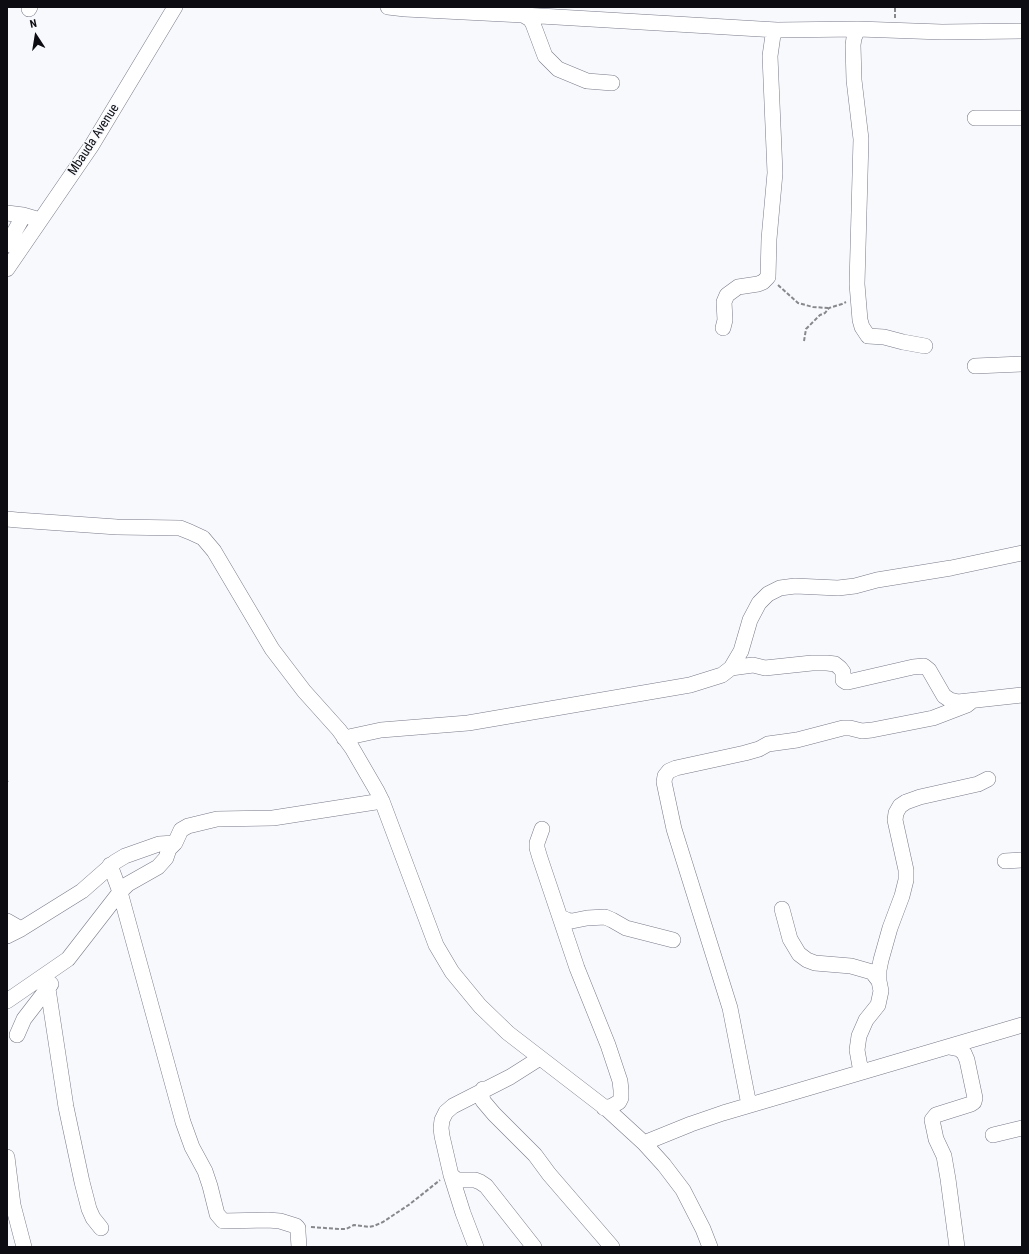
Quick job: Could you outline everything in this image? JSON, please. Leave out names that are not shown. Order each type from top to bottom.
[{"type":"street","name":"Mbauda Avenue","points":[[7,269],[92,145],[175,7]]},
{"type":"street","points":[[388,7],[777,30],[858,29],[942,32],[1022,31]]},
{"type":"street","points":[[523,15],[530,19],[533,24],[545,56],[558,69],[587,81],[612,83]]},
{"type":"street","points":[[858,29],[853,45],[854,80],[861,139],[857,284],[860,320],[862,327],[868,336],[884,337],[925,346]]},
{"type":"street","points":[[723,328],[725,320],[724,302],[727,295],[738,287],[764,282],[768,277],[769,239],[775,173],[770,56],[773,35],[777,30]]},
{"type":"street","points":[[975,118],[1022,118]]},
{"type":"street","points":[[7,213],[40,220]]},
{"type":"street","points":[[7,245],[22,215]]},
{"type":"street","points":[[974,366],[1022,364]]},
{"type":"street","points":[[7,519],[117,527],[180,528],[203,538],[214,551],[272,650],[304,691],[339,730],[352,748],[382,801],[436,945],[452,972],[480,1006],[508,1033],[604,1108],[644,1143],[664,1165],[682,1190],[703,1228],[710,1247]]},
{"type":"street","points":[[344,738],[367,732],[388,729],[468,723],[690,685],[722,675],[731,668],[741,652],[750,620],[759,603],[768,594],[780,588],[795,586],[838,588],[856,586],[877,580],[951,568],[1022,553]]},
{"type":"street","points":[[731,668],[753,665],[765,668],[812,663],[827,663],[835,664],[840,668],[843,672],[843,680],[848,682],[913,667],[924,666],[944,696],[950,700],[958,702],[1022,695]]},
{"type":"street","points":[[749,1105],[730,1008],[674,829],[664,782],[665,776],[669,771],[676,768],[759,749],[768,744],[797,740],[843,728],[862,731],[872,730],[933,718],[967,705],[972,701]]},
{"type":"street","points":[[861,1072],[857,1050],[859,1036],[866,1020],[878,1005],[881,991],[879,981],[881,960],[906,880],[906,870],[895,820],[896,813],[900,806],[906,802],[920,797],[978,784],[988,780]]},
{"type":"street","points":[[17,1036],[24,1019],[48,989],[63,964],[120,892],[128,884],[158,867],[166,858],[169,849],[175,842],[181,830],[188,826],[217,819],[273,818],[382,801]]},
{"type":"street","points":[[542,830],[537,843],[537,848],[577,968],[608,1045],[620,1081],[621,1098],[619,1102],[604,1108]]},
{"type":"street","points":[[7,936],[21,929],[82,891],[110,865],[125,856],[159,844],[175,842]]},
{"type":"street","points":[[1005,861],[1022,860]]},
{"type":"street","points":[[110,865],[120,892],[183,1122],[192,1147],[210,1186],[217,1214],[223,1221],[268,1220],[289,1224],[298,1228],[299,1247]]},
{"type":"street","points":[[782,909],[790,939],[799,954],[807,960],[822,964],[851,966],[872,972],[879,981]]},
{"type":"street","points":[[560,917],[572,921],[605,917],[626,928],[673,940]]},
{"type":"street","points":[[7,921],[21,929]]},
{"type":"street","points":[[7,1002],[68,959]]},
{"type":"street","points":[[48,989],[66,1107],[82,1182],[89,1209],[93,1218],[101,1228]]},
{"type":"street","points":[[644,1143],[691,1124],[749,1105],[1022,1025]]},
{"type":"street","points":[[949,1047],[959,1048],[964,1053],[967,1060],[975,1098],[974,1102],[971,1104],[936,1115],[932,1120],[936,1139],[944,1156],[957,1247]]},
{"type":"street","points":[[476,1247],[462,1213],[451,1174],[442,1136],[442,1120],[446,1112],[453,1106],[483,1089],[510,1077],[540,1058]]},
{"type":"street","points":[[483,1089],[483,1101],[535,1155],[549,1174],[612,1247]]},
{"type":"street","points":[[993,1135],[1022,1128]]},
{"type":"street","points":[[7,1157],[12,1205],[24,1247]]},
{"type":"street","points":[[451,1174],[457,1180],[475,1180],[486,1186],[534,1247]]},
{"type":"path","points":[[768,277],[798,303],[813,307],[828,308],[845,303],[857,284]]},
{"type":"path","points":[[804,341],[806,329],[820,315],[825,313],[828,308]]},
{"type":"path","points":[[298,1228],[314,1226],[346,1229],[354,1225],[369,1227],[374,1226],[383,1222],[410,1204],[451,1174]]}]
